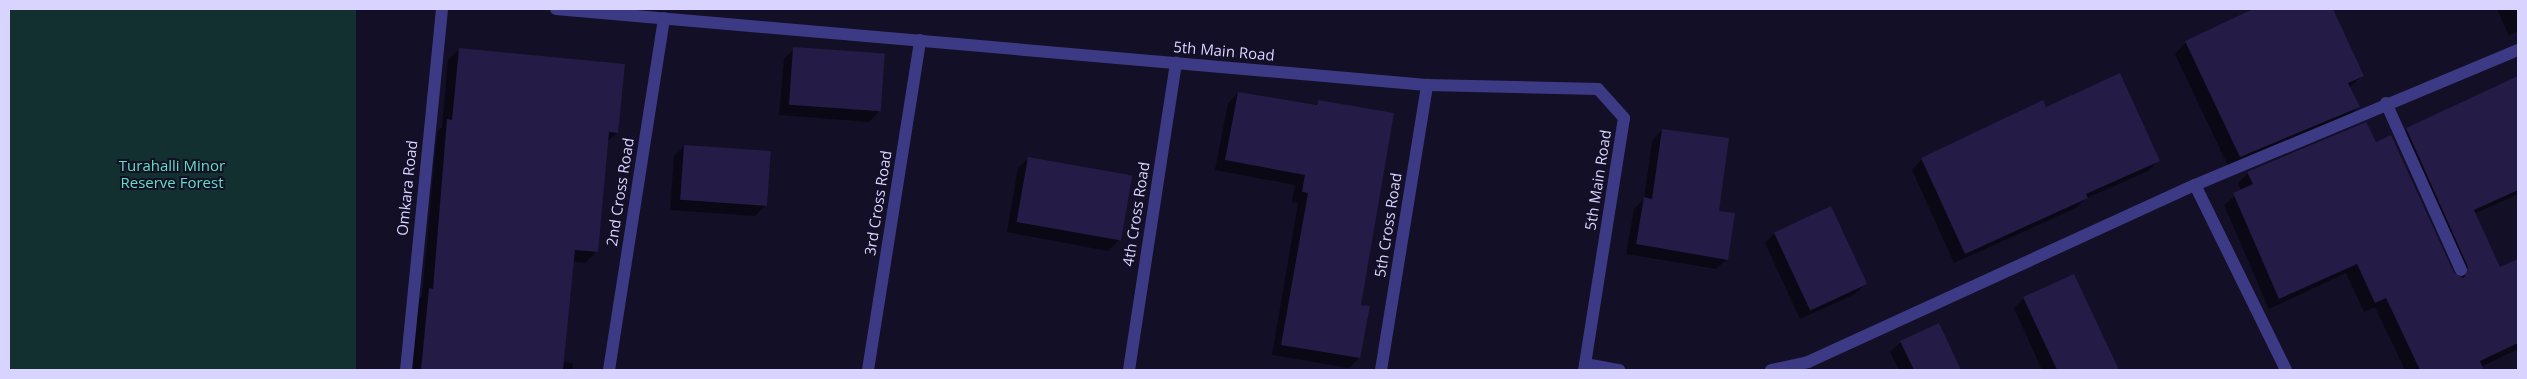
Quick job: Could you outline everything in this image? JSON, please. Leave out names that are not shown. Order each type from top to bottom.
[{"type":"street","name":"Omkara Road","points":[[406,370],[442,9]]},
{"type":"street","name":"5th Main Road","points":[[556,9],[1427,84],[1598,89],[1624,118],[1585,367]]},
{"type":"street","name":"2nd Cross Road","points":[[608,370],[664,18]]},
{"type":"street","name":"3rd Cross Road","points":[[868,370],[920,40]]},
{"type":"street","points":[[1771,370],[1808,362],[2196,185],[2386,103],[2518,50]]},
{"type":"street","name":"4th Cross Road","points":[[1129,370],[1176,63]]},
{"type":"street","name":"5th Cross Road","points":[[1381,370],[1427,84]]},
{"type":"street","points":[[2386,103],[2461,270]]},
{"type":"street","points":[[2196,185],[2286,370]]},
{"type":"street","points":[[1585,367],[1619,370]]},
{"type":"green space","name":"Turahalli Minor Reserve Forest","points":[[9,9],[356,9],[356,370],[9,370]]},
{"type":"building","points":[[2253,9],[2333,9],[2364,76],[2348,83],[2360,107],[2240,157],[2185,41]]},
{"type":"building","points":[[793,47],[885,53],[881,111],[789,105]]},
{"type":"building","points":[[459,48],[625,64],[618,133],[609,132],[598,252],[575,250],[563,370],[421,370],[429,288],[433,289],[447,119],[452,120]]},
{"type":"building","points":[[2120,73],[2160,161],[2086,194],[2088,198],[1965,254],[1921,158],[2043,100],[2046,107]]},
{"type":"building","points":[[2518,76],[2518,190],[2474,210],[2500,267],[2518,259],[2518,343],[2480,361],[2484,370],[2420,370],[2386,298],[2375,303],[2357,264],[2279,299],[2233,193],[2253,184],[2247,172],[2366,122],[2376,142],[2391,135],[2454,273],[2464,278],[2468,267],[2406,128]]},
{"type":"building","points":[[1238,92],[1317,105],[1318,100],[1394,113],[1361,305],[1370,306],[1360,358],[1281,345],[1308,193],[1302,192],[1305,175],[1225,160]]},
{"type":"building","points":[[1662,129],[1729,138],[1719,211],[1735,213],[1728,260],[1636,244],[1644,197],[1652,199]]},
{"type":"building","points":[[684,145],[771,151],[767,206],[680,200]]},
{"type":"building","points":[[1028,157],[1132,175],[1121,240],[1017,222]]},
{"type":"building","points":[[1831,206],[1867,284],[1810,311],[1774,233]]},
{"type":"building","points":[[2074,274],[2119,370],[2057,370],[2023,297]]},
{"type":"building","points":[[1939,323],[1961,370],[1914,370],[1900,341]]}]
